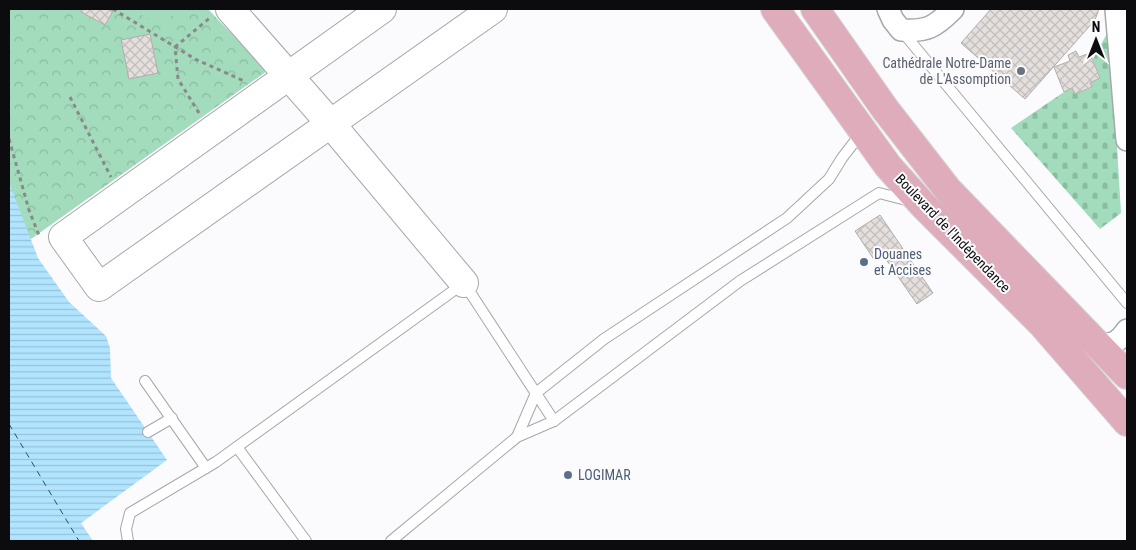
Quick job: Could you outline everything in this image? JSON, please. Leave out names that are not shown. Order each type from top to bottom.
[{"type":"main road","points":[[382,9],[63,237],[99,287],[493,9]]},
{"type":"main road","name":"Boulevard de l'Indépendance","points":[[776,9],[888,166],[923,205],[1023,304],[1124,416]]},
{"type":"main road","points":[[786,9],[826,79]]},
{"type":"main road","name":"Boulevard de l'Indépendance","points":[[815,9],[885,109],[948,190],[1127,375]]},
{"type":"main road","points":[[221,13],[288,75],[464,283]]},
{"type":"street","points":[[888,9],[901,30],[916,31],[934,27],[953,9]]},
{"type":"street","points":[[1116,9],[1127,140]]},
{"type":"street","points":[[1096,343],[1113,344],[1119,341],[1127,330]]},
{"type":"lane","points":[[901,30],[1127,303]]},
{"type":"lane","points":[[517,437],[536,393],[604,339],[787,218],[829,179],[842,158],[863,132]]},
{"type":"lane","points":[[391,541],[517,437],[554,422],[740,280],[879,192],[923,205]]},
{"type":"lane","points":[[128,541],[126,529],[130,513],[206,468],[237,447],[464,283],[554,422]]},
{"type":"lane","points":[[145,381],[206,468]]},
{"type":"lane","points":[[148,432],[172,418]]},
{"type":"lane","points":[[237,447],[306,541]]},
{"type":"path","points":[[113,9],[195,59],[245,82]]},
{"type":"path","points":[[175,46],[221,13]]},
{"type":"path","points":[[175,46],[178,79],[204,121]]},
{"type":"path","points":[[70,97],[115,185]]},
{"type":"path","points":[[9,139],[29,210],[40,238],[48,233]]},
{"type":"green space","points":[[9,9],[208,9],[267,71],[31,239],[9,242]]},
{"type":"green space","points":[[132,9],[180,9],[160,26]]},
{"type":"green space","points":[[1110,28],[1121,213],[1100,229],[1011,128],[1072,88],[1075,94],[1091,88],[1090,83],[1100,78],[1093,59]]},
{"type":"water","points":[[9,182],[38,258],[69,302],[106,336],[110,348],[111,378],[167,460],[81,523],[93,541],[9,541]]},
{"type":"building","points":[[83,9],[108,9],[113,11],[105,25],[81,12]]},
{"type":"building","name":"Cathédrale Notre-Dame de L'Assomption","points":[[991,9],[1099,9],[1095,20],[1025,99],[961,43]]},
{"type":"building","points":[[150,34],[158,73],[129,79],[121,40]]},
{"type":"building","points":[[1076,51],[1079,57],[1090,53],[1100,78],[1090,83],[1092,87],[1075,94],[1072,88],[1064,92],[1054,67],[1070,61],[1068,55]]},
{"type":"building","points":[[880,215],[933,293],[917,304],[883,255],[875,261],[855,231]]},
{"type":"ferry route","points":[[9,424],[79,541]]},
{"type":"place","name":"Cathédrale Notre-Dame de L'Assomption","points":[[1021,71]]},
{"type":"place","name":"Douanes et Accises","points":[[864,262]]},
{"type":"place","name":"LOGIMAR","points":[[568,475]]}]
